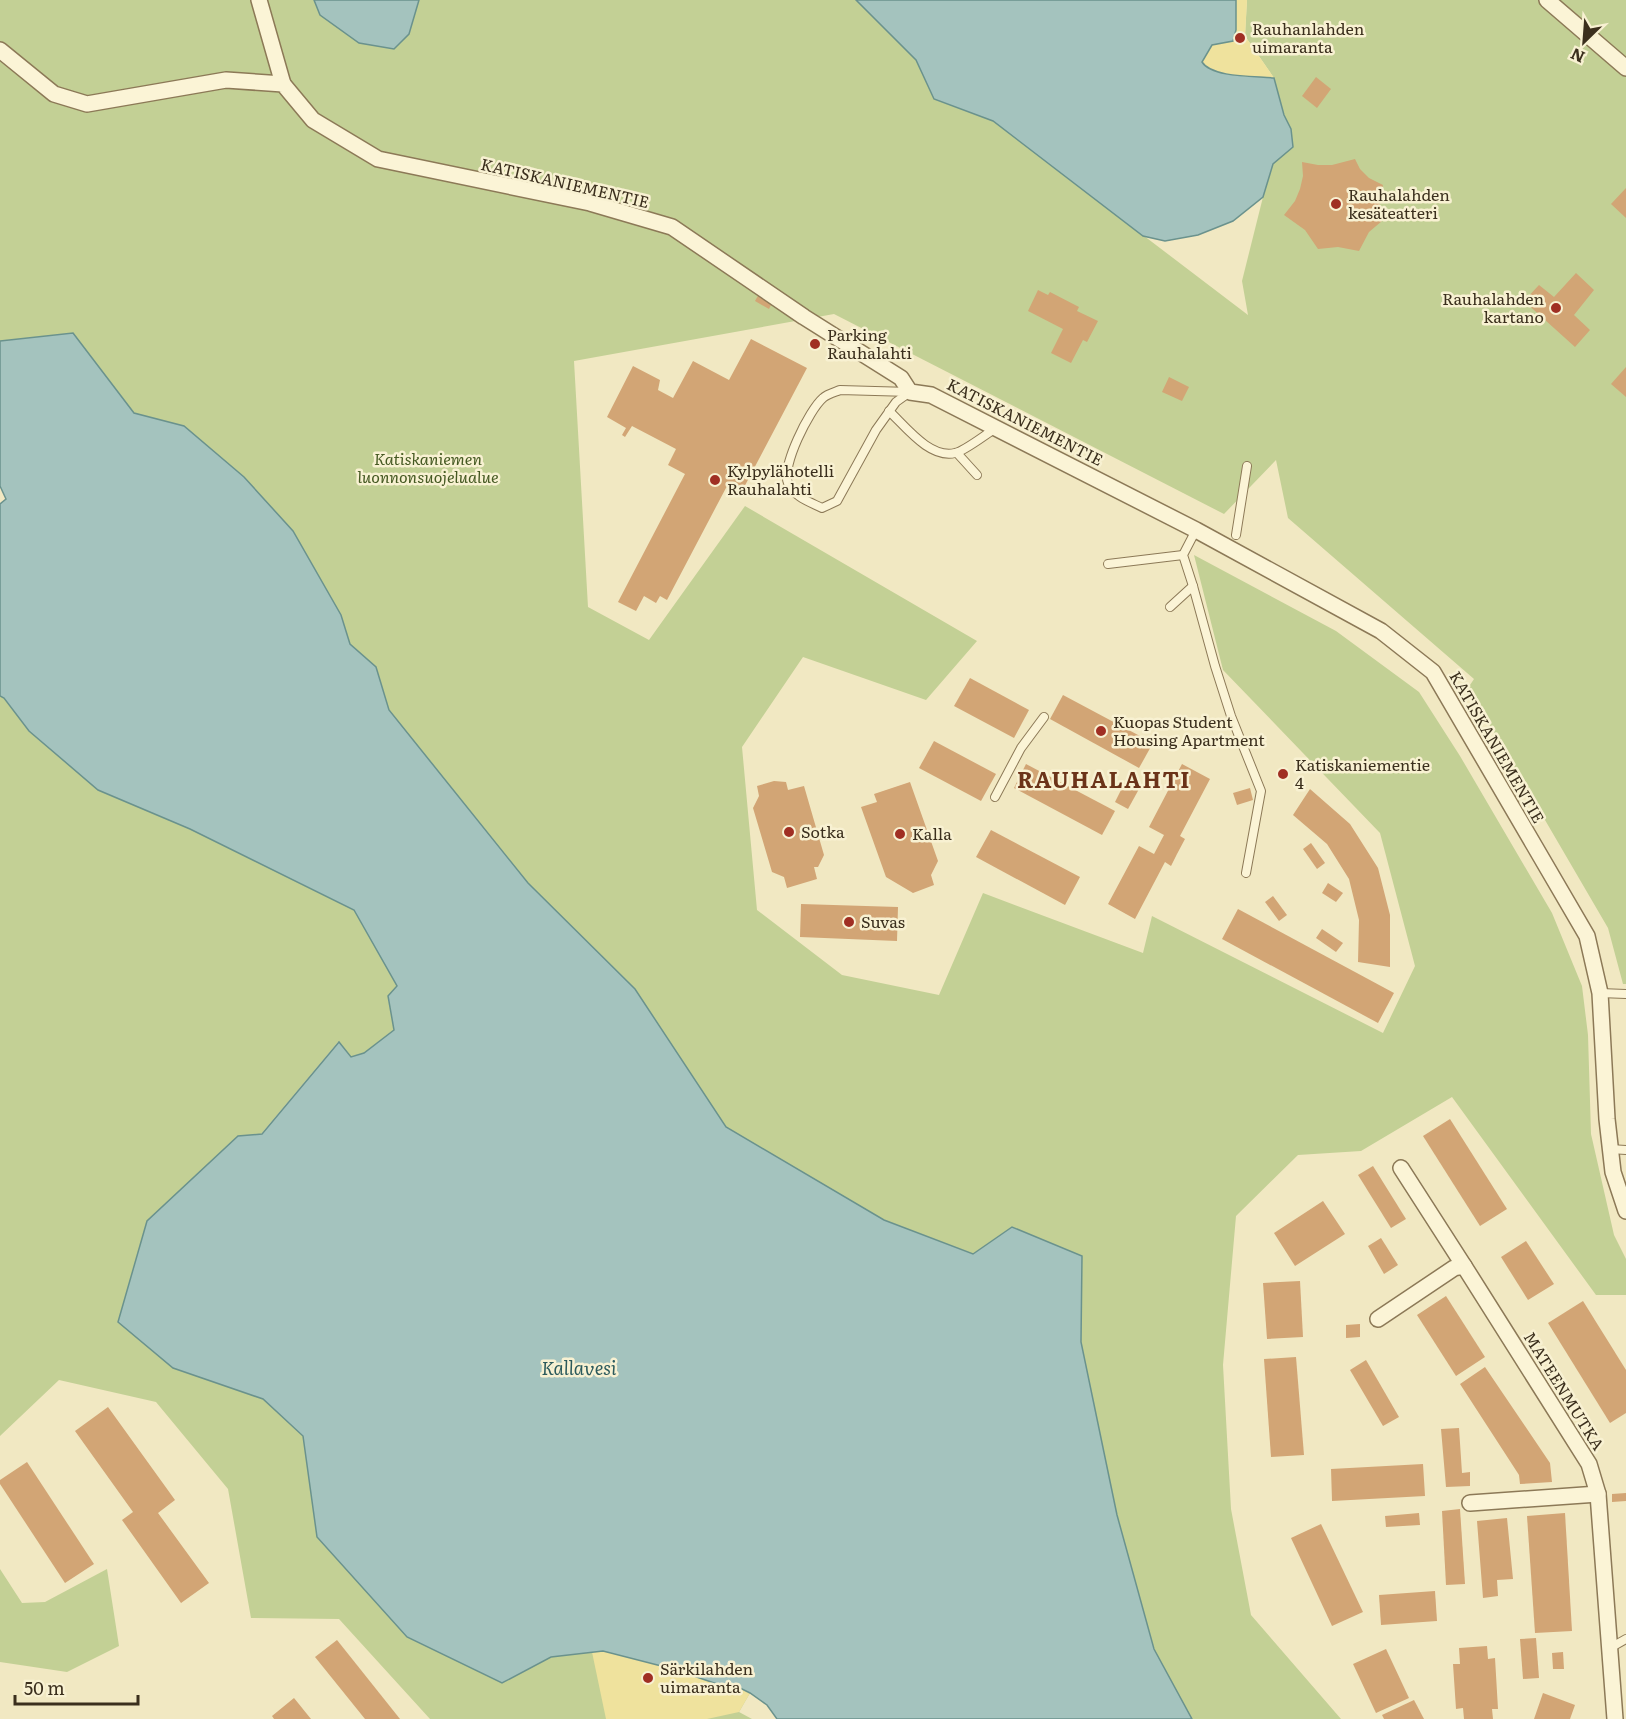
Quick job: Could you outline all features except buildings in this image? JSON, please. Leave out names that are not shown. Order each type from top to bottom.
[{"type":"street","points":[[0,51],[54,94],[87,104],[226,81],[283,84],[259,0]]},
{"type":"street","points":[[1547,0],[1626,68]]},
{"type":"street","name":"KATISKANIEMENTIE","points":[[283,84],[313,120],[378,159],[590,203],[672,227],[804,317],[901,378],[910,392],[931,395],[1196,530],[1381,631],[1433,672],[1587,936],[1600,993],[1607,1119],[1613,1172],[1626,1211]]},
{"type":"street","name":"MATEENMUTKA","points":[[1401,1168],[1589,1464],[1598,1494],[1615,1719]]},
{"type":"street","points":[[1378,1319],[1454,1268],[1464,1266]]},
{"type":"street","points":[[1470,1503],[1598,1494]]},
{"type":"lane","points":[[840,390],[910,392],[896,402],[876,430],[837,501],[822,508],[800,498],[788,484],[786,471],[804,424],[823,398],[840,390]]},
{"type":"lane","points":[[889,411],[928,448],[942,454],[957,453],[996,428]]},
{"type":"lane","points":[[957,453],[977,475]]},
{"type":"lane","points":[[1236,535],[1247,466]]},
{"type":"lane","points":[[1196,530],[1183,555],[1231,716],[1261,791],[1246,873]]},
{"type":"lane","points":[[1108,564],[1183,555]]},
{"type":"lane","points":[[1170,607],[1193,586]]},
{"type":"lane","points":[[995,797],[1021,748],[1044,717]]},
{"type":"lane","points":[[1600,993],[1626,994]]},
{"type":"lane","points":[[1610,1149],[1626,1150]]},
{"type":"lane","points":[[1610,1648],[1626,1640]]},
{"type":"green space","name":"Katiskaniemen luonnonsuojelualue","points":[[0,0],[314,0],[321,15],[409,34],[419,0],[856,0],[916,60],[934,99],[993,121],[1248,315],[1242,281],[1273,164],[1291,129],[1284,115],[1274,78],[1245,36],[1247,0],[1626,0],[1626,984],[1623,984],[1608,928],[1468,688],[1474,679],[1288,518],[1276,460],[1224,514],[834,314],[574,361],[588,607],[649,640],[745,506],[977,641],[926,700],[803,657],[742,747],[757,910],[842,975],[939,995],[983,893],[1143,953],[1152,916],[1383,1033],[1415,966],[1380,833],[1223,670],[1194,555],[1336,631],[1419,692],[1460,756],[1552,913],[1582,986],[1588,1035],[1591,1134],[1614,1235],[1626,1259],[1626,1295],[1596,1295],[1452,1097],[1361,1151],[1298,1155],[1236,1216],[1223,1365],[1231,1509],[1251,1615],[1341,1719],[1192,1719],[1154,1649],[1117,1515],[1081,1342],[1082,1256],[1012,1227],[973,1254],[884,1220],[726,1127],[635,989],[528,883],[389,710],[376,667],[350,644],[341,615],[293,531],[244,477],[184,426],[134,413],[73,333],[0,341]]},
{"type":"green space","points":[[0,696],[4,698],[29,731],[98,790],[190,829],[354,910],[397,986],[388,997],[394,1030],[364,1053],[350,1057],[338,1042],[261,1134],[173,1368],[263,1399],[304,1436],[317,1536],[502,1683],[551,1657],[603,1651],[750,1693],[739,1712],[752,1719],[430,1719],[339,1619],[251,1618],[228,1489],[156,1402],[59,1380],[0,1436]]},
{"type":"green space","points":[[0,1569],[22,1603],[45,1602],[107,1569],[119,1646],[67,1672],[0,1662]]},
{"type":"sand","name":"Rauhanlahden uimaranta","points":[[1236,0],[1247,0],[1245,36],[1274,78],[1215,71],[1202,61],[1212,45],[1236,30]]},
{"type":"sand","name":"Särkilahden uimaranta","points":[[603,1651],[673,1669],[723,1686],[738,1687],[750,1693],[739,1712],[707,1719],[606,1719],[592,1652]]},
{"type":"water","points":[[314,0],[419,0],[409,34],[394,49],[359,43],[320,15]]},
{"type":"water","points":[[856,0],[1236,0],[1236,30],[1233,41],[1212,45],[1202,62],[1207,67],[1224,74],[1274,78],[1284,115],[1291,129],[1293,147],[1273,164],[1263,197],[1233,221],[1198,235],[1165,241],[1143,236],[993,121],[934,99],[916,60]]},
{"type":"water","name":"Kallavesi","points":[[73,333],[134,413],[184,426],[244,477],[293,531],[341,615],[350,644],[376,667],[389,710],[528,883],[635,989],[726,1127],[884,1220],[973,1254],[1012,1227],[1082,1256],[1081,1342],[1117,1515],[1154,1649],[1192,1719],[777,1719],[767,1705],[738,1687],[723,1686],[673,1669],[603,1651],[551,1657],[502,1683],[407,1637],[317,1537],[303,1436],[263,1399],[173,1368],[118,1322],[147,1221],[238,1136],[262,1134],[339,1042],[351,1057],[364,1053],[394,1030],[388,996],[397,986],[354,910],[190,829],[98,790],[29,731],[4,698],[0,696],[0,504],[6,499],[0,486],[0,341]]},
{"type":"place","name":"Rauhanlahden uimaranta","points":[[1240,38]]},
{"type":"place","name":"Rauhalahden kesäteatteri","points":[[1336,204]]},
{"type":"place","name":"Rauhalahden kartano","points":[[1556,308]]},
{"type":"place","name":"Parking Rauhalahti","points":[[815,344]]},
{"type":"place","name":"Kylpylähotelli Rauhalahti","points":[[715,480]]},
{"type":"place","name":"Kuopas Student Housing Apartment","points":[[1101,731]]},
{"type":"place","name":"Katiskaniementie 4","points":[[1283,774]]},
{"type":"place","name":"Sotka","points":[[789,832]]},
{"type":"place","name":"Kalla","points":[[900,834]]},
{"type":"place","name":"Suvas","points":[[849,922]]},
{"type":"place","name":"Särkilahden uimaranta","points":[[648,1678]]},
{"type":"district","name":"RAUHALAHTI","points":[[1104,780]]}]
